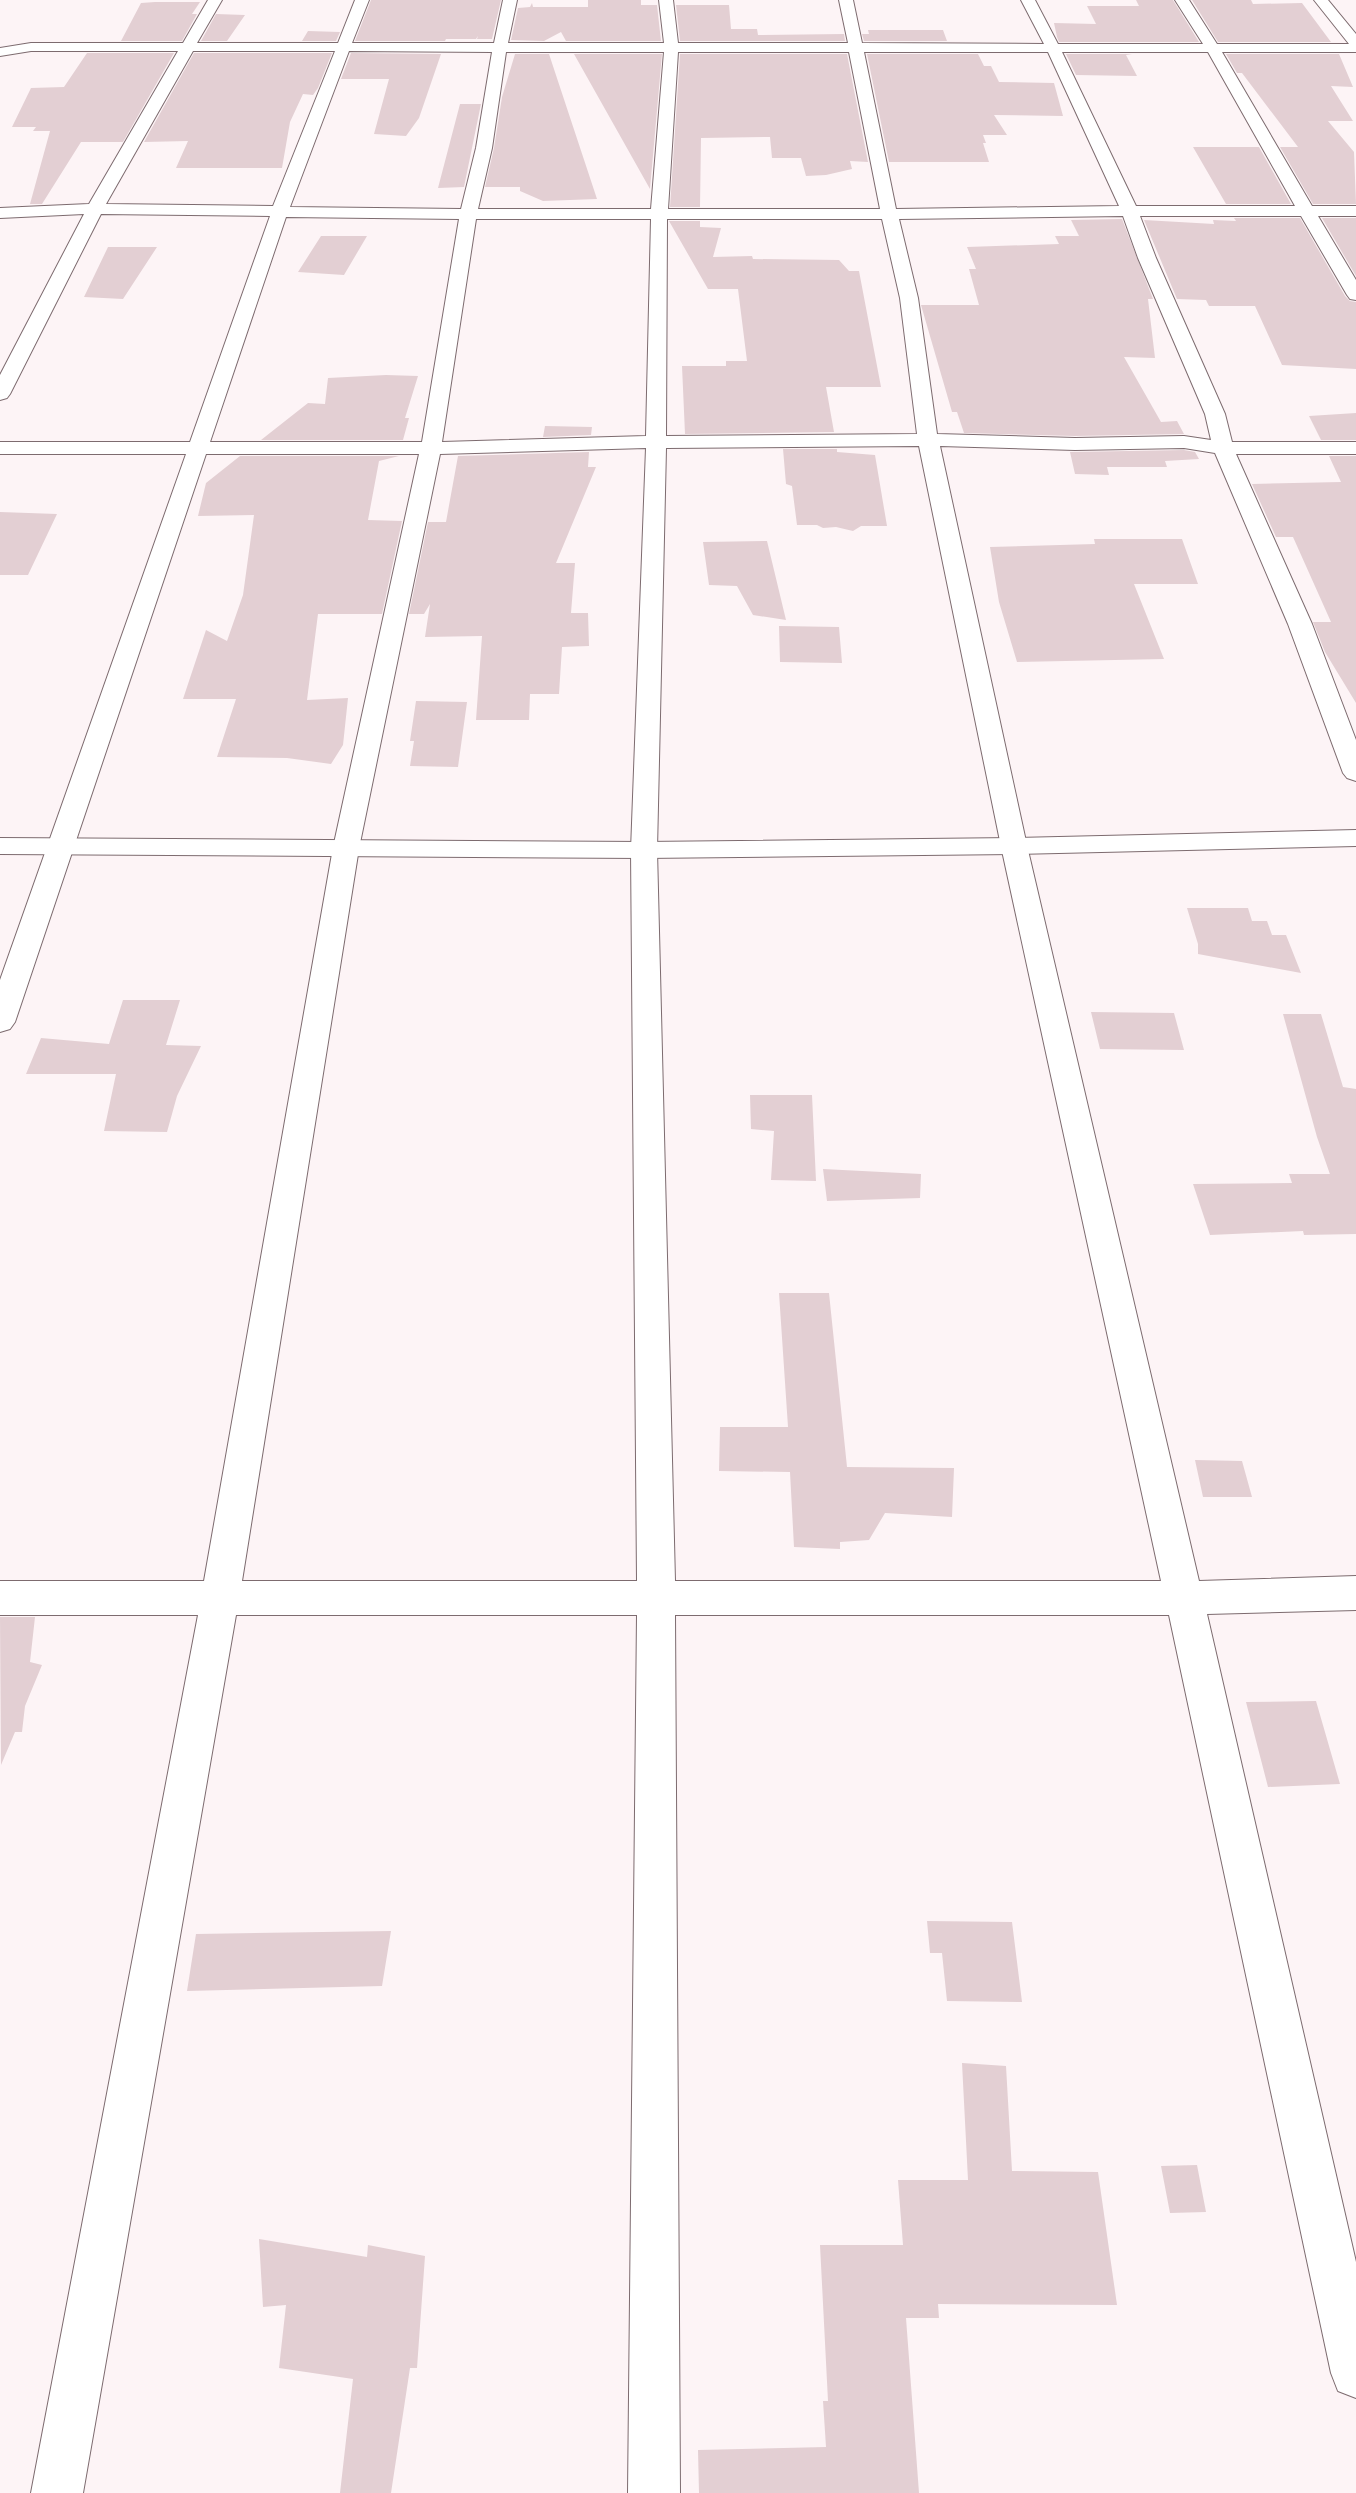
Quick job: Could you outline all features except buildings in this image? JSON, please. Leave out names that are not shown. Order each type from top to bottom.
[{"type":"street","points":[[0,394],[95,209],[186,46],[215,0]]},
{"type":"street","points":[[0,1022],[280,211],[362,0]]},
{"type":"street","points":[[57,2493],[220,1598],[346,848],[431,448],[468,214],[484,148],[500,46],[510,0]]},
{"type":"street","points":[[654,2493],[656,1598],[644,850],[656,442],[659,214],[671,47],[666,0]]},
{"type":"street","points":[[846,0],[889,214],[909,298],[928,440],[1014,846],[1356,2373]]},
{"type":"street","points":[[1028,0],[1130,211],[1147,258],[1215,414],[1223,448],[1300,624],[1356,773]]},
{"type":"street","points":[[1182,0],[1213,48],[1244,106],[1356,296]]},
{"type":"street","points":[[1321,0],[1356,46]]},
{"type":"street","points":[[0,52],[31,47],[186,46],[1053,48],[1356,46]]},
{"type":"street","points":[[0,213],[95,209],[468,214],[1356,211]]},
{"type":"street","points":[[0,448],[431,448],[656,442],[928,440],[1075,444],[1184,442],[1223,448],[1356,448]]},
{"type":"street","points":[[0,846],[644,850],[1014,846],[1356,838]]},
{"type":"street","points":[[0,1598],[1184,1598],[1356,1593]]}]
